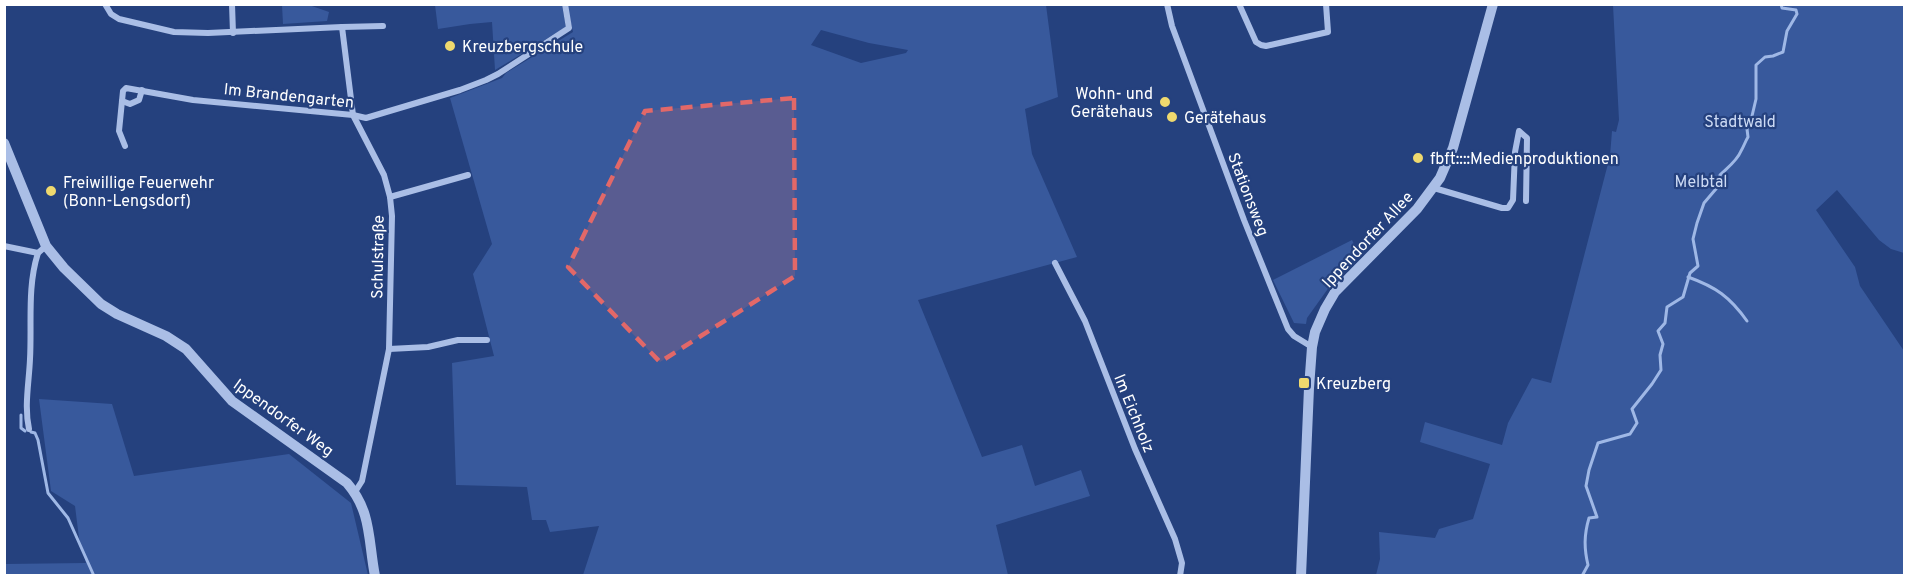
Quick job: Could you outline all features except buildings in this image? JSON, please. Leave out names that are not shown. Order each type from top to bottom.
[{"type":"street","points":[[105,4],[111,14],[119,19],[174,32],[233,33],[383,26]]},
{"type":"street","points":[[232,4],[233,33]]},
{"type":"street","name":"Im Brandengarten","points":[[142,90],[194,100],[366,118],[460,90],[498,74],[569,28],[565,4]]},
{"type":"street","name":"Stationsweg","points":[[1167,4],[1168,15],[1244,220],[1288,329],[1294,336],[1312,347]]},
{"type":"street","points":[[1239,4],[1256,42],[1266,46],[1328,32],[1326,4]]},
{"type":"street","name":"Ippendorfer Allee","points":[[1301,576],[1309,388],[1315,332],[1335,292],[1417,209],[1434,188],[1446,167],[1493,4]]},
{"type":"street","name":"Schulstraße","points":[[342,27],[354,115],[384,176],[393,216],[389,349],[362,481],[355,492]]},
{"type":"street","points":[[122,100],[130,104],[139,100],[142,90],[126,88],[123,91],[122,100],[119,131],[125,146]]},
{"type":"street","points":[[1434,188],[1508,208],[1513,200],[1515,152],[1519,131],[1527,138],[1526,201]]},
{"type":"street","name":"Ippendorfer Weg","points":[[4,143],[42,250],[59,263],[100,303],[117,314],[166,336],[186,349],[232,401],[338,475],[355,492],[367,517],[375,576]]},
{"type":"street","points":[[390,197],[468,175]]},
{"type":"street","points":[[4,246],[42,250],[31,295],[26,415],[29,429]]},
{"type":"street","name":"Im Eichholz","points":[[1055,263],[1085,321],[1175,539],[1182,563],[1180,576]]},
{"type":"street","points":[[389,349],[428,347],[458,340],[487,340]]},
{"type":"highlighted area","points":[[794,98],[795,276],[660,362],[568,267],[645,111]]},
{"type":"green space","points":[[282,5],[309,5],[329,12],[327,21],[283,24]]},
{"type":"green space","points":[[435,5],[562,5],[566,27],[495,70],[492,22],[438,29]]},
{"type":"green space","points":[[567,5],[1046,5],[1058,97],[1025,109],[1032,154],[1077,257],[918,300],[982,457],[1022,445],[1035,486],[1081,470],[1090,496],[996,525],[1008,575],[583,575],[599,526],[550,532],[546,520],[532,520],[527,487],[456,485],[452,363],[494,356],[473,274],[492,244],[450,98],[502,78],[506,73],[573,32]],"holes":[[[821,30],[869,43],[908,50],[906,53],[861,63],[811,45]]]},
{"type":"green space","name":"Stadtwald","points":[[1613,5],[1904,5],[1904,253],[1891,249],[1879,240],[1837,190],[1816,210],[1855,267],[1860,286],[1904,351],[1904,575],[1376,575],[1380,559],[1379,532],[1435,538],[1439,529],[1473,519],[1490,464],[1420,442],[1425,422],[1502,445],[1508,423],[1532,378],[1551,383],[1610,156],[1612,131],[1616,132],[1619,120]]},
{"type":"green space","points":[[1352,240],[1356,256],[1337,276],[1307,318],[1306,324],[1294,323],[1273,280]]},
{"type":"green space","points":[[39,399],[112,404],[134,476],[289,454],[351,503],[368,575],[5,575],[5,564],[86,563],[79,538],[75,506],[51,491]]},
{"type":"waterway","points":[[1582,576],[1588,565],[1585,542],[1587,524],[1589,518],[1597,517],[1586,486],[1598,443],[1630,434],[1637,423],[1632,409],[1661,370],[1660,355],[1663,344],[1658,331],[1665,323],[1667,307],[1683,297],[1690,273],[1698,266],[1693,239],[1704,203],[1721,183],[1720,175],[1737,158],[1748,137],[1747,129],[1753,121],[1756,99],[1756,65],[1765,57],[1783,52],[1787,31],[1797,14],[1796,10],[1782,8],[1781,4]]},
{"type":"waterway","points":[[1688,277],[1722,294],[1735,305],[1747,321]]},
{"type":"waterway","points":[[21,415],[21,428],[25,431]]},
{"type":"waterway","points":[[31,432],[35,433],[38,440],[48,493],[68,518],[94,576]]},
{"type":"place","name":"Kreuzbergschule","points":[[450,46]]},
{"type":"place","name":"Wohn- und Gerätehaus","points":[[1165,102]]},
{"type":"place","name":"Gerätehaus","points":[[1172,117]]},
{"type":"place","name":"fbft::::Medienproduktionen","points":[[1418,158]]},
{"type":"place","name":"Freiwillige Feuerwehr (Bonn-Lengsdorf)","points":[[51,191]]},
{"type":"place","name":"Kreuzberg","points":[[1304,383]]},
{"type":"park label","name":"Melbtal","points":[[1701,181]]}]
